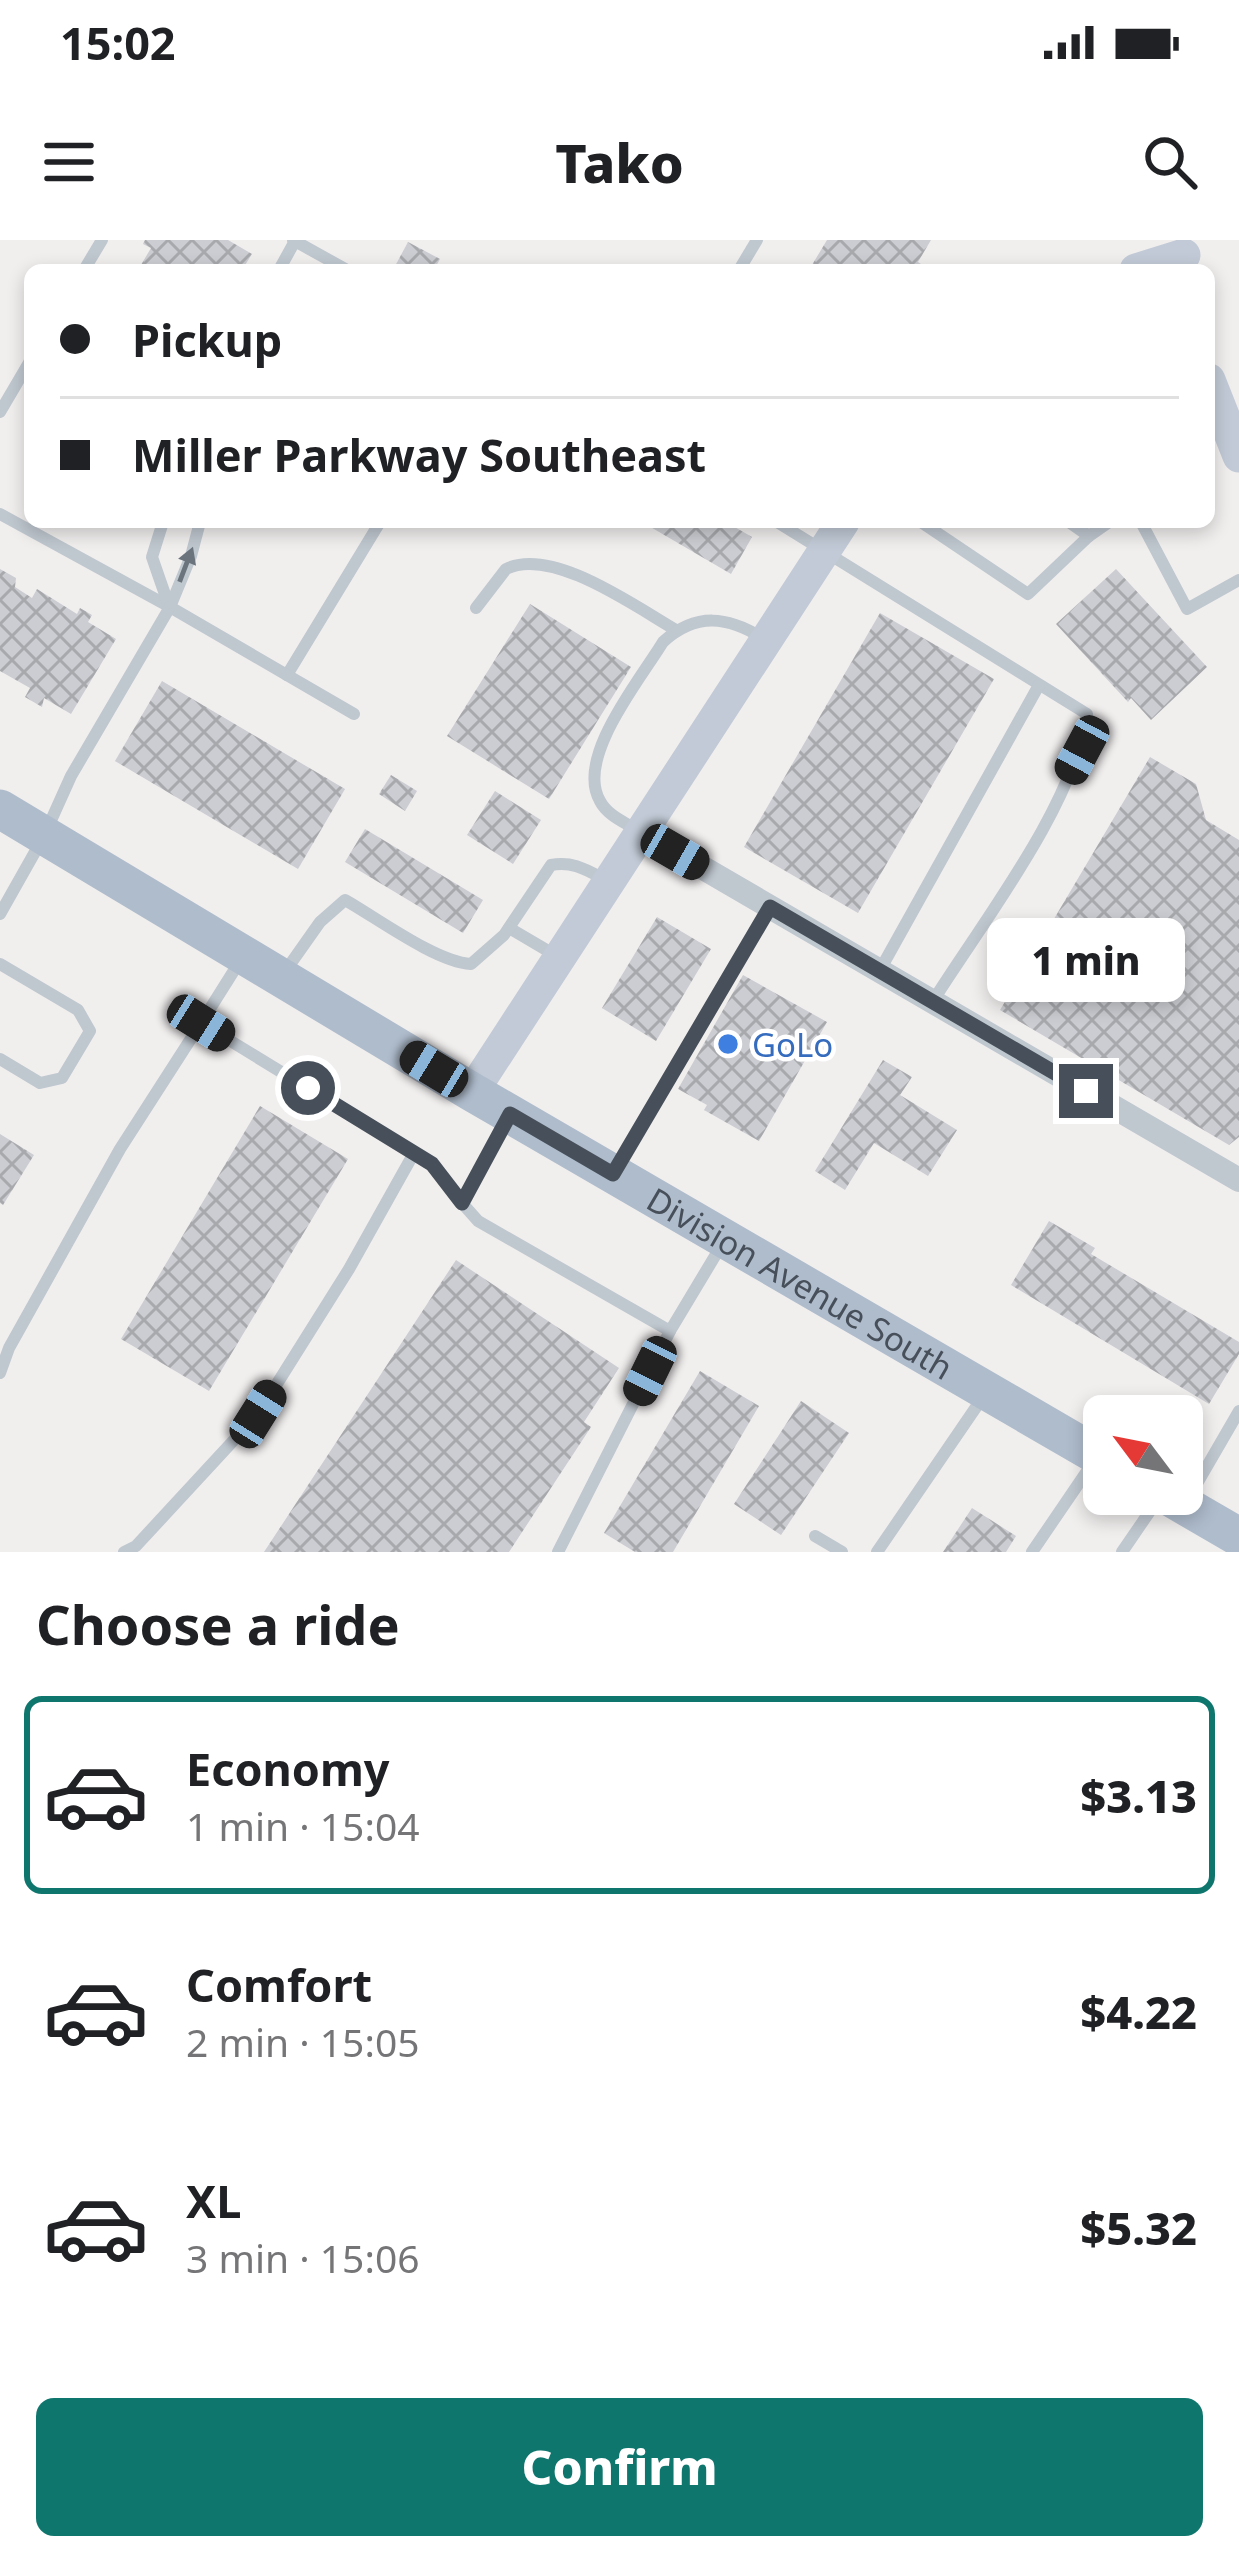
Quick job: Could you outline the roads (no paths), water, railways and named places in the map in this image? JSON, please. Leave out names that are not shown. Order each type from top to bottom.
[{"type":"main road","name":"Division Avenue South","points":[[0,809],[472,1092],[1083,1447]]},
{"type":"main road","points":[[1200,1515],[1239,1537]]},
{"type":"street","points":[[1155,264],[1184,255]]},
{"type":"street","points":[[1215,395],[1239,457]]},
{"type":"street","points":[[472,1092],[839,528]]},
{"type":"street","points":[[643,833],[1239,1180]]},
{"type":"lane","points":[[294,241],[325,264]]},
{"type":"lane","points":[[0,412],[24,371]]},
{"type":"lane","points":[[26,528],[354,715]]},
{"type":"lane","points":[[161,528],[152,557],[170,607]]},
{"type":"lane","points":[[0,914],[44,836],[70,776],[170,607],[198,528]]},
{"type":"lane","points":[[286,675],[376,528]]},
{"type":"lane","points":[[786,528],[1088,714],[1082,750],[1029,850],[932,1002]]},
{"type":"lane","points":[[930,528],[1028,594],[1100,528]]},
{"type":"lane","points":[[942,536],[948,528]]},
{"type":"lane","points":[[1078,528],[1089,536]]},
{"type":"lane","points":[[1144,528],[1187,609],[1239,580]]},
{"type":"lane","points":[[476,608],[506,569],[535,563],[612,592],[676,630]]},
{"type":"lane","points":[[643,833],[602,806],[592,773],[599,747],[662,642],[676,630],[705,619],[720,620],[766,640]]},
{"type":"lane","points":[[879,971],[1040,685]]},
{"type":"lane","points":[[281,978],[320,922],[345,900],[460,964],[471,964],[509,928],[551,865],[580,866],[610,883]]},
{"type":"lane","points":[[613,1174],[770,907]]},
{"type":"lane","points":[[509,928],[560,958]]},
{"type":"lane","points":[[0,1373],[8,1348],[120,1149],[244,955]]},
{"type":"lane","points":[[0,964],[78,1010],[90,1031],[62,1078],[40,1083],[0,1059]]},
{"type":"lane","points":[[201,1023],[432,1164],[478,1221],[670,1331]]},
{"type":"lane","points":[[462,1203],[510,1114]]},
{"type":"lane","points":[[124,1552],[136,1546],[258,1414],[349,1269],[414,1153]]},
{"type":"lane","points":[[558,1552],[670,1331],[726,1240]]},
{"type":"lane","points":[[877,1552],[987,1391]]},
{"type":"lane","points":[[1203,1456],[1239,1411]]},
{"type":"lane","points":[[1031,1552],[1083,1481]]},
{"type":"lane","points":[[1123,1552],[1155,1515]]},
{"type":"lane","points":[[815,1536],[842,1552]]},
{"type":"place","name":"GoLo","points":[[728,1044]]}]
